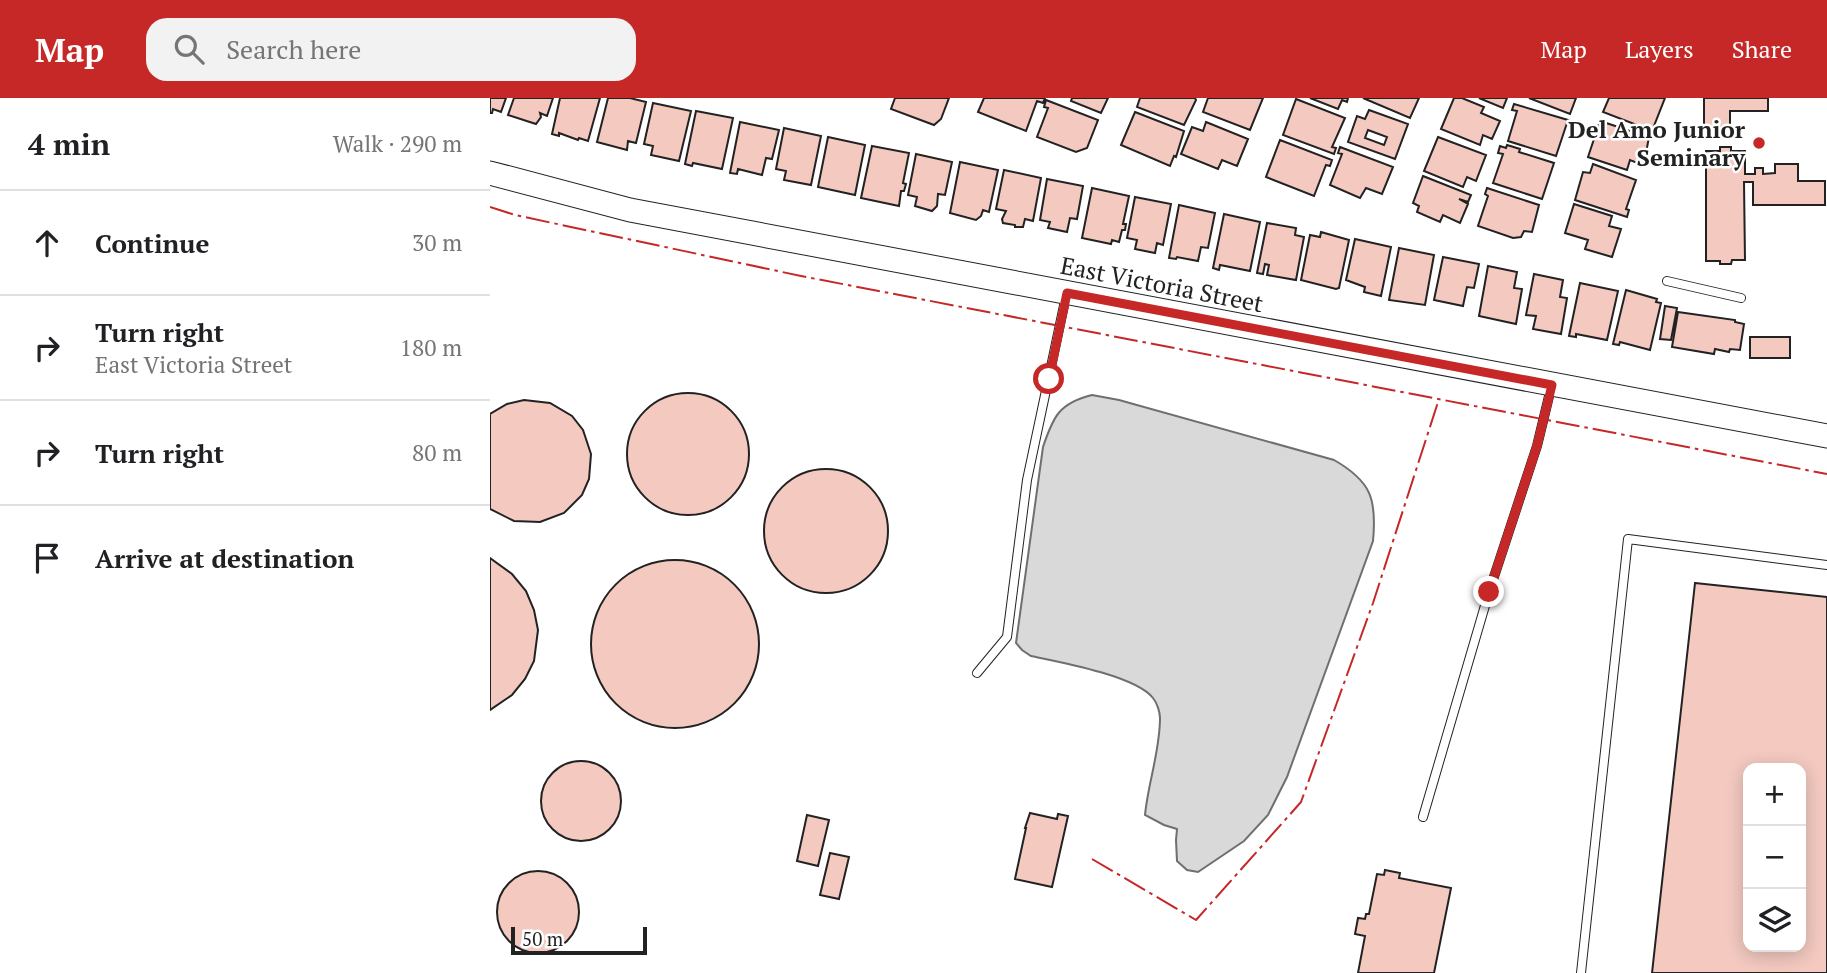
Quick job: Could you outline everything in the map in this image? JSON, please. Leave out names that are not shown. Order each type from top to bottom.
[{"type":"street","name":"East Victoria Street","points":[[490,173],[630,210],[1827,436]]},
{"type":"lane","points":[[1667,281],[1741,298]]},
{"type":"lane","points":[[977,673],[1007,637],[1027,480],[1067,293]]},
{"type":"lane","points":[[1423,817],[1489,592],[1537,446],[1552,385]]},
{"type":"lane","points":[[1581,973],[1628,539],[1827,565]]},
{"type":"shaded area","points":[[1092,395],[1119,400],[1334,460],[1364,484],[1372,502],[1373,541],[1287,777],[1268,815],[1244,841],[1198,872],[1187,870],[1177,861],[1177,829],[1145,815],[1160,718],[1153,698],[1144,690],[1115,677],[1031,656],[1016,643],[1043,447],[1050,427],[1059,413],[1072,402]]},
{"type":"building","points":[[490,98],[506,98],[501,112],[493,109],[490,113]]},
{"type":"building","points":[[514,98],[553,98],[547,116],[540,113],[541,117],[536,124],[508,115]]},
{"type":"building","points":[[560,98],[600,98],[588,141],[559,133],[559,136],[552,134]]},
{"type":"building","points":[[608,98],[630,98],[646,102],[636,143],[628,141],[627,150],[597,142]]},
{"type":"building","points":[[895,98],[949,98],[941,119],[934,125],[891,109]]},
{"type":"building","points":[[984,98],[1045,98],[1043,103],[1037,101],[1026,131],[978,112]]},
{"type":"building","points":[[1072,98],[1108,98],[1101,113],[1071,101]]},
{"type":"building","points":[[1140,98],[1196,100],[1184,125],[1137,107]]},
{"type":"building","points":[[1208,98],[1263,98],[1250,130],[1203,112]]},
{"type":"building","points":[[1310,98],[1348,98],[1347,102],[1342,100],[1338,109]]},
{"type":"building","points":[[1363,98],[1419,98],[1410,118]]},
{"type":"building","points":[[1454,98],[1462,98],[1484,107],[1481,113],[1500,121],[1492,139],[1483,135],[1480,145],[1441,129]]},
{"type":"building","points":[[1479,98],[1507,98],[1503,108]]},
{"type":"building","points":[[1529,98],[1576,98],[1570,114]]},
{"type":"building","points":[[1609,98],[1665,98],[1654,126],[1657,127],[1655,132],[1603,112]]},
{"type":"building","points":[[1704,98],[1768,98],[1768,111],[1730,111],[1730,127],[1704,126]]},
{"type":"building","points":[[1296,99],[1345,118],[1332,147],[1336,148],[1334,154],[1283,135]]},
{"type":"building","points":[[1046,100],[1098,120],[1087,148],[1076,152],[1037,137],[1048,108],[1044,107]]},
{"type":"building","points":[[653,103],[691,111],[679,161],[651,155],[653,146],[644,144]]},
{"type":"building","points":[[1514,104],[1568,120],[1556,156],[1508,141],[1517,111],[1512,110]]},
{"type":"building","points":[[1369,110],[1408,124],[1395,159],[1348,142],[1357,116],[1365,119]],"holes":[[[1368,130],[1387,137],[1384,145],[1365,138]]]},
{"type":"building","points":[[696,111],[733,118],[722,169],[685,164]]},
{"type":"building","points":[[1135,112],[1184,131],[1176,157],[1174,156],[1170,166],[1121,145]]},
{"type":"building","points":[[1600,121],[1649,137],[1646,153],[1644,152],[1640,164],[1630,160],[1627,170],[1588,157]]},
{"type":"building","points":[[740,122],[779,130],[772,159],[766,158],[762,175],[738,169],[737,174],[730,173]]},
{"type":"building","points":[[1206,122],[1248,139],[1237,166],[1222,160],[1218,169],[1181,154],[1192,127],[1203,131]]},
{"type":"building","points":[[784,128],[821,136],[811,185],[784,180],[786,171],[776,169]]},
{"type":"building","points":[[828,137],[865,145],[855,195],[818,187]]},
{"type":"building","points":[[1438,137],[1486,155],[1476,181],[1467,177],[1463,187],[1424,171]]},
{"type":"building","points":[[1280,140],[1332,160],[1330,166],[1326,165],[1314,196],[1266,177]]},
{"type":"building","points":[[1507,145],[1520,149],[1519,152],[1554,163],[1542,199],[1493,183],[1503,154],[1498,153],[1500,146],[1506,148]]},
{"type":"building","points":[[872,146],[909,153],[903,183],[906,184],[904,191],[901,191],[899,206],[861,198]]},
{"type":"building","points":[[1340,147],[1393,167],[1382,194],[1366,188],[1360,198],[1330,185],[1342,154],[1338,153]]},
{"type":"building","points":[[1720,147],[1731,147],[1731,151],[1745,151],[1745,174],[1755,174],[1755,168],[1763,168],[1763,174],[1775,173],[1775,164],[1798,164],[1798,181],[1825,181],[1825,205],[1753,205],[1753,182],[1744,182],[1745,260],[1732,260],[1731,264],[1706,261],[1706,151],[1720,151]]},
{"type":"building","points":[[916,154],[952,162],[945,195],[938,194],[937,206],[932,211],[915,206],[917,197],[908,195]]},
{"type":"building","points":[[960,162],[998,170],[989,212],[983,210],[976,220],[950,213]]},
{"type":"building","points":[[1593,164],[1636,180],[1626,209],[1629,210],[1627,217],[1575,200],[1583,172],[1590,173]]},
{"type":"building","points":[[1004,170],[1041,178],[1033,221],[1025,219],[1023,227],[1003,223],[1006,211],[996,209]]},
{"type":"building","points":[[1423,176],[1471,195],[1468,202],[1459,199],[1468,204],[1460,223],[1443,215],[1440,222],[1417,212],[1419,206],[1413,203]]},
{"type":"building","points":[[1047,179],[1083,186],[1077,219],[1070,218],[1067,232],[1048,228],[1050,222],[1040,220]]},
{"type":"building","points":[[1092,188],[1129,196],[1123,224],[1126,224],[1125,230],[1122,230],[1119,242],[1112,240],[1111,244],[1082,238]]},
{"type":"building","points":[[1487,188],[1539,205],[1532,232],[1524,231],[1521,237],[1513,238],[1478,226],[1488,196],[1485,194]]},
{"type":"building","points":[[1135,197],[1171,204],[1163,245],[1157,243],[1155,253],[1135,249],[1137,240],[1127,238]]},
{"type":"building","points":[[1574,204],[1612,216],[1609,226],[1621,229],[1612,257],[1585,249],[1588,240],[1565,233]]},
{"type":"building","points":[[1179,205],[1215,213],[1208,248],[1201,247],[1198,261],[1169,258]]},
{"type":"building","points":[[1224,214],[1260,222],[1250,271],[1220,265],[1219,270],[1213,268]]},
{"type":"building","points":[[1267,223],[1296,228],[1295,235],[1304,237],[1296,280],[1267,275],[1269,265],[1265,264],[1263,274],[1257,273]]},
{"type":"building","points":[[1321,232],[1349,240],[1339,288],[1336,289],[1301,280],[1310,235],[1320,237]]},
{"type":"building","points":[[1355,239],[1391,247],[1381,296],[1364,292],[1365,287],[1346,280]]},
{"type":"building","points":[[1399,248],[1434,255],[1425,305],[1389,300]]},
{"type":"building","points":[[1443,257],[1479,264],[1474,288],[1467,287],[1463,306],[1434,300]]},
{"type":"building","points":[[1488,266],[1517,272],[1514,288],[1522,289],[1516,324],[1479,316]]},
{"type":"building","points":[[1534,274],[1563,280],[1560,297],[1567,298],[1561,334],[1533,329],[1536,316],[1526,315]]},
{"type":"building","points":[[1580,283],[1618,291],[1607,340],[1576,334],[1576,337],[1569,336]]},
{"type":"building","points":[[1626,290],[1657,299],[1656,302],[1661,303],[1650,350],[1620,342],[1619,345],[1613,344]]},
{"type":"building","points":[[1665,306],[1677,308],[1671,340],[1660,339]]},
{"type":"building","points":[[1678,312],[1735,320],[1744,324],[1740,350],[1730,349],[1729,352],[1715,349],[1714,354],[1672,347]]},
{"type":"building","points":[[1750,337],[1790,337],[1790,358],[1750,358]]},
{"type":"building","points":[[688,393],[712,397],[731,411],[745,430],[749,454],[745,478],[731,497],[712,511],[688,515],[664,511],[645,497],[631,478],[627,454],[631,430],[645,411],[664,397]]},
{"type":"building","points":[[524,400],[550,403],[572,416],[583,430],[591,454],[589,479],[582,495],[564,513],[540,522],[514,521],[490,509],[490,414],[507,404]]},
{"type":"building","points":[[826,469],[850,474],[870,487],[883,507],[888,531],[883,555],[870,575],[850,588],[826,593],[802,588],[782,575],[769,555],[764,531],[769,507],[782,487],[802,474]]},
{"type":"building","points":[[490,558],[512,574],[526,591],[538,630],[534,661],[525,679],[512,695],[490,710]]},
{"type":"building","points":[[675,560],[707,566],[735,584],[753,612],[759,644],[753,676],[735,704],[707,722],[675,728],[643,722],[615,704],[597,676],[591,644],[597,612],[615,584],[643,566]]},
{"type":"building","points":[[1695,583],[1827,597],[1827,973],[1652,973]]},
{"type":"building","points":[[581,761],[596,764],[609,773],[618,786],[621,801],[618,816],[609,829],[596,838],[581,841],[566,838],[553,829],[544,816],[541,801],[544,786],[553,773],[566,764]]},
{"type":"building","points":[[1030,813],[1057,819],[1058,814],[1068,816],[1052,887],[1015,879]]},
{"type":"building","points":[[807,815],[829,820],[818,866],[797,861]]},
{"type":"building","points":[[830,853],[849,857],[839,899],[820,895]]},
{"type":"building","points":[[1385,870],[1400,873],[1399,878],[1451,888],[1434,973],[1358,973],[1365,936],[1355,934],[1358,918],[1365,919],[1366,914],[1369,914],[1377,874],[1384,875]]},
{"type":"building","points":[[530,871],[546,871],[561,878],[572,889],[579,904],[576,928],[567,941],[546,953],[530,953],[515,946],[504,935],[497,920],[497,904],[504,889],[515,878]]},
{"type":"power","points":[[490,207],[515,215],[801,276],[1827,474]]},
{"type":"power","points":[[1092,859],[1196,920],[1301,802],[1373,603],[1439,399]]},
{"type":"place","name":"Del Amo Junior Seminary","points":[[1759,143]]},
{"type":"route","points":[[1049,379],[1067,293],[1552,385],[1537,446],[1489,592]]}]
